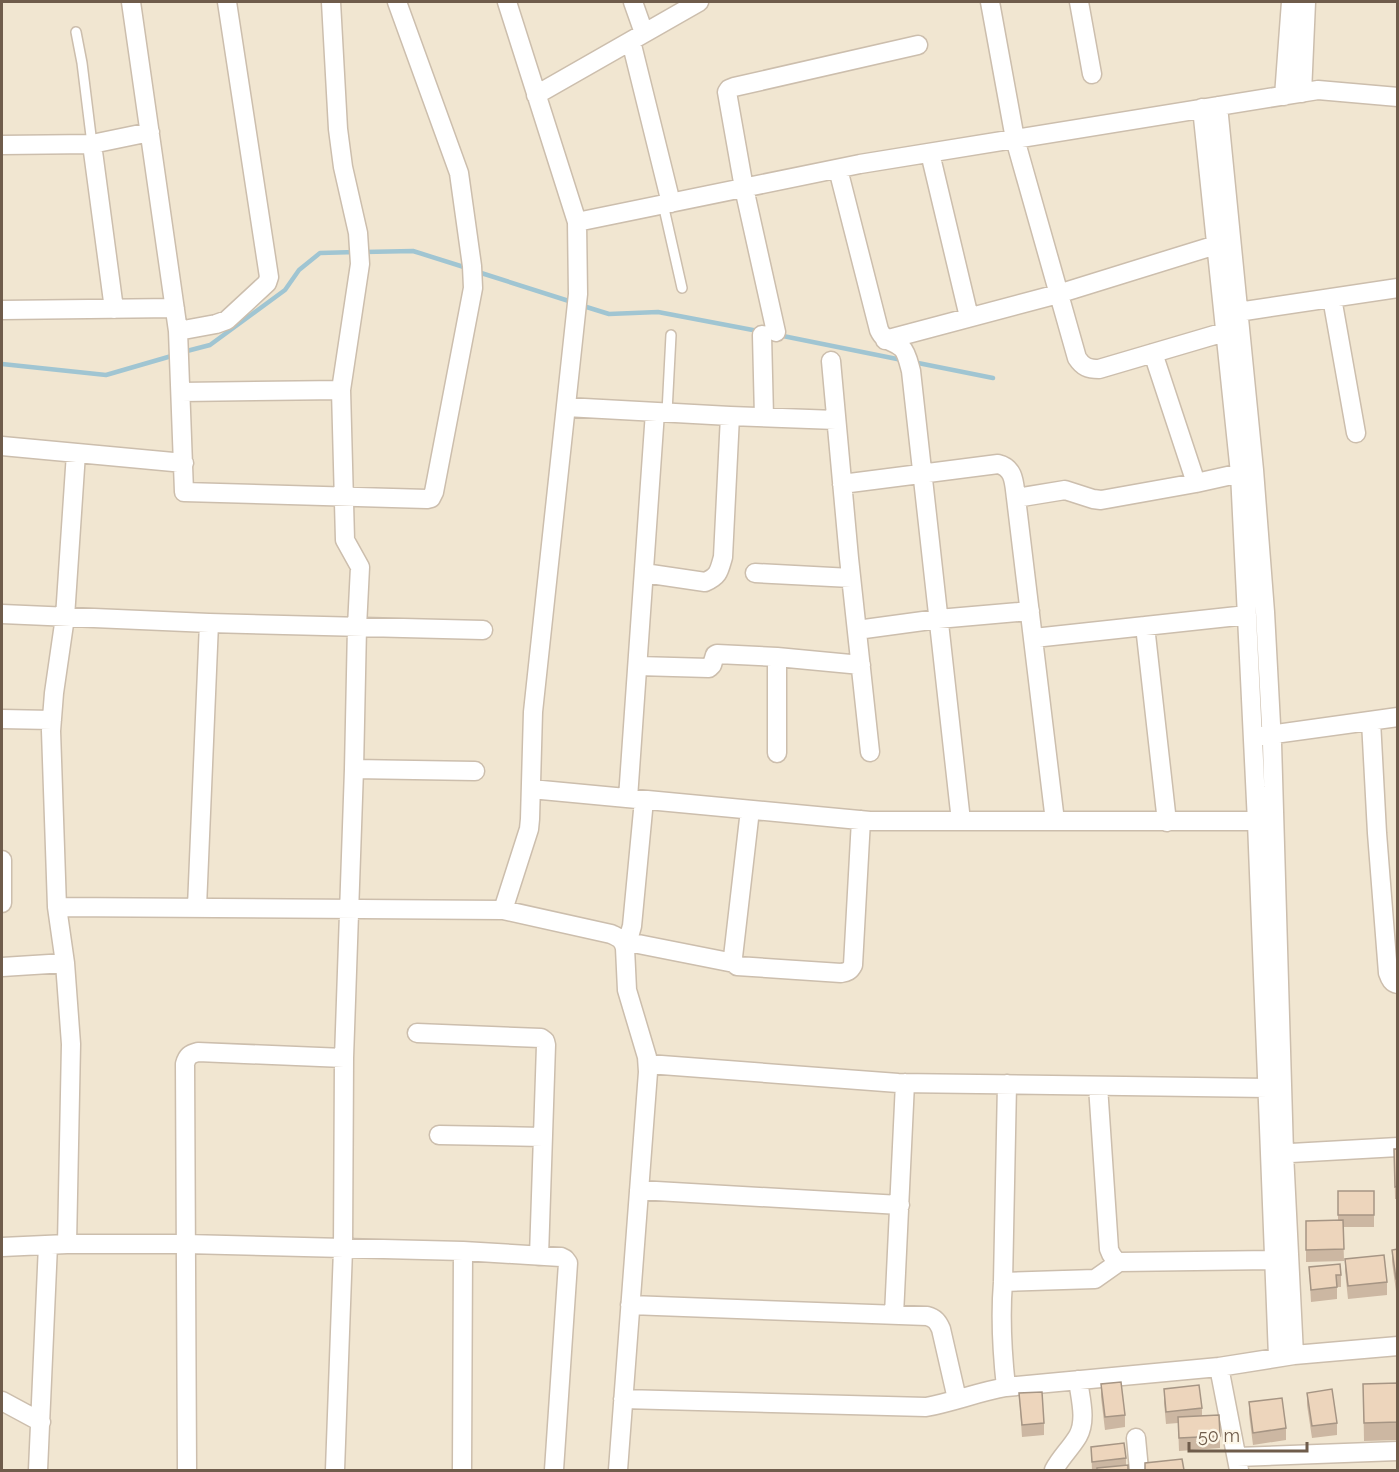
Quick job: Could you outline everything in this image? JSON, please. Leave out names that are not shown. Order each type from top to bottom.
[{"type":"street","points":[[131,2],[178,334],[184,492],[427,499],[431,498],[434,492],[473,288],[472,266],[459,173],[397,2]]},
{"type":"street","points":[[178,334],[227,320],[267,283],[268,277],[227,2]]},
{"type":"street","points":[[331,2],[338,129],[343,167],[358,233],[360,264],[341,390],[345,540],[360,567],[344,1058],[343,1249],[335,1470]]},
{"type":"street","points":[[503,910],[529,829],[533,712],[578,294],[577,222],[507,2]]},
{"type":"street","points":[[633,2],[637,37],[667,204]]},
{"type":"street","points":[[536,94],[699,2]]},
{"type":"street","points":[[990,2],[1015,139],[1058,294],[1077,358],[1082,366],[1099,369],[1154,353],[1234,323],[1332,298],[1398,288]]},
{"type":"street","points":[[1079,2],[1092,74]]},
{"type":"street","points":[[1291,2],[1293,94]]},
{"type":"street","points":[[1293,94],[1306,2]]},
{"type":"street","points":[[764,417],[769,334],[727,93],[734,87],[918,45]]},
{"type":"street","points":[[577,222],[838,169],[1318,90],[1398,97]]},
{"type":"street","points":[[1210,107],[1216,245],[1234,323]]},
{"type":"street","points":[[1210,107],[1234,323],[1247,471],[1265,612],[1271,734],[1265,821],[1268,1088],[1277,1153],[1275,1260],[1286,1356]]},
{"type":"street","points":[[2,145],[92,144],[150,132]]},
{"type":"street","points":[[92,144],[114,309]]},
{"type":"street","points":[[930,153],[969,317]]},
{"type":"street","points":[[838,169],[879,330],[885,340],[899,345],[904,351],[911,371],[961,821]]},
{"type":"street","points":[[885,340],[1058,294],[1216,245]]},
{"type":"street","points":[[1332,298],[1356,434]]},
{"type":"street","points":[[2,310],[175,308]]},
{"type":"street","points":[[1154,353],[1196,483]]},
{"type":"street","points":[[831,361],[870,752]]},
{"type":"street","points":[[181,392],[341,390]]},
{"type":"street","points":[[566,407],[836,420]]},
{"type":"street","points":[[623,941],[630,933],[632,926],[638,666],[644,573],[661,412]]},
{"type":"street","points":[[644,573],[705,582],[719,571],[723,557],[730,416]]},
{"type":"street","points":[[2,446],[184,463]]},
{"type":"street","points":[[67,1244],[71,1044],[65,963],[57,907],[52,720],[65,618],[76,453]]},
{"type":"street","points":[[842,484],[998,464],[1010,470],[1013,477],[1034,638],[1054,821]]},
{"type":"street","points":[[1016,498],[1065,489],[1101,500],[1196,483],[1247,471]]},
{"type":"street","points":[[1247,471],[1247,615],[1253,737],[1265,821],[1286,1356]]},
{"type":"street","points":[[755,573],[851,578]]},
{"type":"street","points":[[857,630],[938,619],[1030,611]]},
{"type":"street","points":[[2,614],[209,623],[483,630]]},
{"type":"street","points":[[1034,638],[1247,615]]},
{"type":"street","points":[[197,907],[209,623]]},
{"type":"street","points":[[1145,626],[1167,822]]},
{"type":"street","points":[[638,666],[709,668],[717,654],[861,665]]},
{"type":"street","points":[[777,657],[777,753]]},
{"type":"street","points":[[1253,737],[1398,717]]},
{"type":"street","points":[[2,720],[52,720]]},
{"type":"street","points":[[1371,721],[1388,974],[1390,979],[1398,984]]},
{"type":"street","points":[[354,769],[475,771]]},
{"type":"street","points":[[531,789],[861,820],[1265,821]]},
{"type":"street","points":[[734,963],[750,810]]},
{"type":"street","points":[[57,907],[503,910],[610,934],[623,941],[734,963],[737,966],[841,973],[847,972],[853,965],[861,820]]},
{"type":"street","points":[[2,860],[2,903]]},
{"type":"street","points":[[618,1470],[648,1064],[627,990],[626,948],[623,941]]},
{"type":"street","points":[[2,967],[65,963]]},
{"type":"street","points":[[417,1034],[541,1038],[545,1041],[539,1256]]},
{"type":"street","points":[[186,1470],[185,1064],[187,1057],[198,1052],[344,1058]]},
{"type":"street","points":[[648,1064],[905,1083],[1268,1088]]},
{"type":"street","points":[[894,1315],[905,1083]]},
{"type":"street","points":[[1006,1084],[1004,1282],[1001,1338],[1006,1387]]},
{"type":"street","points":[[1098,1086],[1109,1249],[1114,1259],[1119,1262],[1275,1260]]},
{"type":"street","points":[[439,1135],[543,1137]]},
{"type":"street","points":[[1277,1153],[1398,1148]]},
{"type":"street","points":[[639,1190],[900,1205]]},
{"type":"street","points":[[2,1247],[67,1244],[186,1244],[463,1251],[566,1259],[554,1470]]},
{"type":"street","points":[[38,1470],[48,1245]]},
{"type":"street","points":[[462,1470],[463,1251]]},
{"type":"street","points":[[1004,1282],[1092,1279],[1099,1277],[1119,1262]]},
{"type":"street","points":[[630,1305],[934,1318],[941,1329],[957,1399]]},
{"type":"street","points":[[623,1399],[926,1407],[1006,1387],[1398,1346]]},
{"type":"street","points":[[1220,1366],[1238,1464],[1398,1451]]},
{"type":"street","points":[[1054,1470],[1081,1428],[1078,1380]]},
{"type":"street","points":[[2,1401],[41,1422]]},
{"type":"street","points":[[1136,1438],[1139,1470]]},
{"type":"lane","points":[[76,32],[92,144]]},
{"type":"lane","points":[[667,204],[682,288]]},
{"type":"lane","points":[[661,412],[671,335]]},
{"type":"shaded area","points":[[2,2],[1397,2],[1397,1470],[2,1470]]},
{"type":"building","points":[[1394,1149],[1398,1149],[1398,1186],[1395,1187]]},
{"type":"building","points":[[1338,1191],[1374,1191],[1374,1215],[1338,1215]]},
{"type":"building","points":[[1343,1220],[1344,1249],[1306,1250],[1306,1221]]},
{"type":"building","points":[[1398,1249],[1398,1279],[1396,1279],[1392,1250]]},
{"type":"building","points":[[1384,1255],[1387,1282],[1348,1286],[1345,1259]]},
{"type":"building","points":[[1340,1264],[1341,1275],[1336,1275],[1337,1287],[1311,1290],[1309,1267]]},
{"type":"building","points":[[1121,1382],[1125,1415],[1105,1417],[1101,1384]]},
{"type":"building","points":[[1398,1383],[1398,1422],[1364,1423],[1363,1384]]},
{"type":"building","points":[[1199,1385],[1202,1408],[1166,1412],[1164,1389]]},
{"type":"building","points":[[1332,1389],[1337,1423],[1312,1426],[1307,1393]]},
{"type":"building","points":[[1042,1392],[1044,1423],[1022,1425],[1019,1393]]},
{"type":"building","points":[[1282,1398],[1286,1428],[1253,1433],[1249,1402]]},
{"type":"building","points":[[1219,1415],[1220,1436],[1179,1438],[1178,1417]]},
{"type":"building","points":[[1124,1443],[1126,1458],[1092,1462],[1091,1447]]},
{"type":"building","points":[[1182,1459],[1184,1470],[1145,1470],[1145,1463]]},
{"type":"building","points":[[1128,1465],[1128,1470],[1097,1470],[1097,1468]]},
{"type":"waterway","points":[[364,252],[413,251],[467,268]]},
{"type":"waterway","points":[[183,352],[210,345],[285,290],[299,270],[320,253],[356,252]]},
{"type":"waterway","points":[[478,272],[572,302]]},
{"type":"waterway","points":[[580,305],[609,314],[658,312],[758,331]]},
{"type":"waterway","points":[[778,335],[902,360]]},
{"type":"waterway","points":[[2,364],[106,375],[175,355]]},
{"type":"waterway","points":[[913,362],[993,378]]}]
